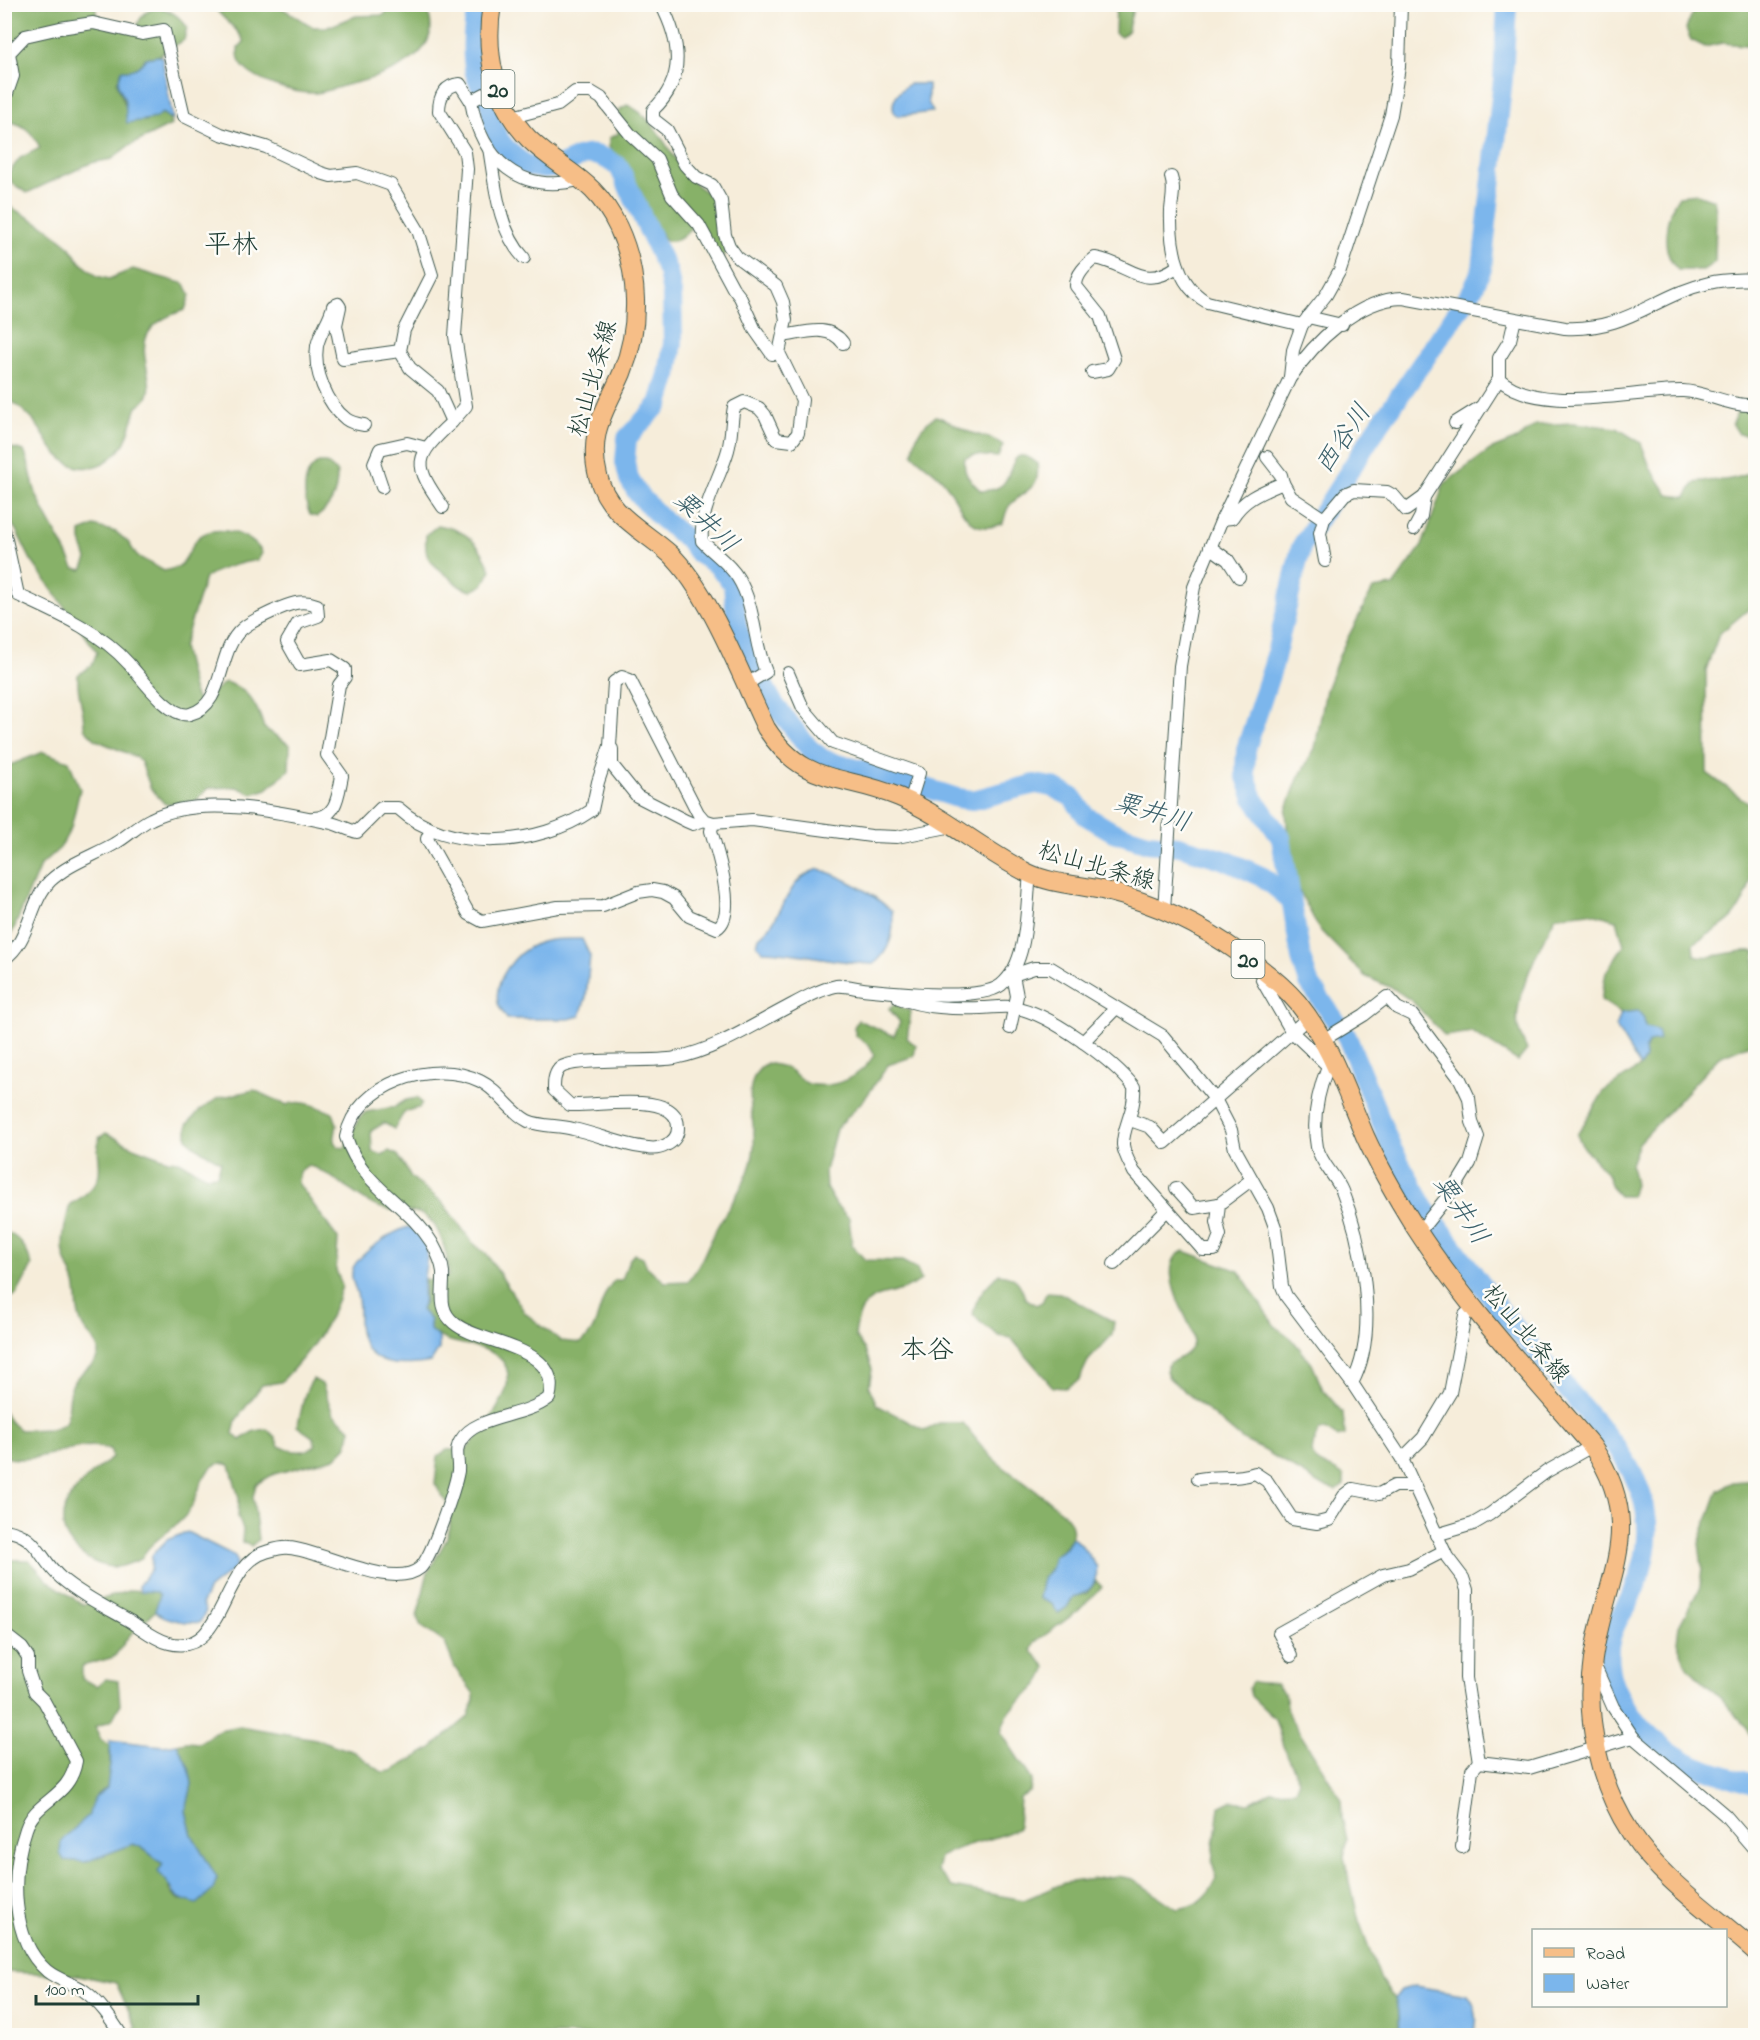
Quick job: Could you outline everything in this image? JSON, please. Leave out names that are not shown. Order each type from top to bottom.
[{"type":"main road","name":"松山北条線","points":[[492,4],[488,50],[494,90],[530,139],[579,176],[606,206],[625,244],[634,277],[635,317],[628,354],[596,432],[595,458],[603,491],[613,507],[628,523],[669,554],[684,569],[754,679],[778,747],[802,767],[824,777],[912,796],[953,826],[1030,874],[1120,894],[1164,910],[1238,952],[1268,974],[1297,1001],[1327,1038],[1332,1065],[1370,1146],[1422,1229],[1474,1307],[1592,1446],[1606,1467],[1616,1490],[1622,1537],[1593,1661],[1591,1695],[1597,1748],[1604,1777],[1631,1832],[1650,1858],[1672,1883],[1755,1952]]},
{"type":"street","points":[[661,4],[674,29],[677,63],[673,82],[667,96],[653,110],[653,119],[667,130],[685,165],[696,177],[712,185],[721,201],[725,235],[737,257],[776,286],[783,302],[786,320],[779,353],[801,395],[798,433],[792,441],[776,439],[759,408],[744,402],[734,407],[728,449],[719,481],[709,499],[701,535],[702,541],[729,565],[739,578],[752,613],[759,655],[766,672],[754,679]]},
{"type":"street","points":[[1290,378],[1293,350],[1305,321],[1340,270],[1390,115],[1400,67],[1401,4]]},
{"type":"street","points":[[4,102],[13,76],[9,53],[25,36],[93,23],[142,34],[164,30],[184,116],[221,134],[266,147],[321,173],[331,176],[357,174],[391,185],[418,230],[432,275],[404,330],[400,351],[410,368],[438,391],[452,422]]},
{"type":"street","points":[[442,507],[424,481],[420,467],[426,448],[466,406],[455,336],[467,169],[465,152],[440,111],[439,103],[447,88],[460,84],[473,100],[474,119],[489,148],[506,166],[531,181],[545,185],[579,176]]},
{"type":"street","points":[[473,100],[494,90]]},
{"type":"street","points":[[512,117],[558,105],[575,92],[591,92],[601,98],[630,134],[657,159],[672,195],[699,225],[728,281],[740,297],[755,330],[772,354],[779,353]]},
{"type":"street","points":[[489,148],[498,200],[512,242],[524,258]]},
{"type":"street","points":[[1172,177],[1174,185],[1171,234],[1178,266],[1197,297],[1207,302],[1305,321],[1342,325]]},
{"type":"street","points":[[1092,372],[1108,369],[1114,359],[1100,316],[1076,286],[1076,281],[1086,264],[1095,258],[1107,260],[1149,279],[1164,276],[1178,266]]},
{"type":"street","points":[[1164,910],[1167,834],[1180,666],[1194,587],[1222,519],[1290,378],[1302,360],[1342,325],[1373,303],[1387,298],[1402,298],[1565,328],[1591,330],[1615,323],[1709,283],[1755,279]]},
{"type":"street","points":[[364,425],[346,420],[329,399],[324,388],[317,349],[320,335],[333,306],[338,304],[340,307],[336,325],[343,359],[400,351]]},
{"type":"street","points":[[1325,561],[1320,533],[1320,517],[1350,491],[1387,492],[1406,510],[1424,497],[1499,379],[1499,358],[1510,340],[1515,319]]},
{"type":"street","points":[[783,336],[821,330],[837,335],[843,343]]},
{"type":"street","points":[[1499,379],[1520,392],[1543,397],[1685,391],[1743,406],[1755,405]]},
{"type":"street","points":[[1455,423],[1479,408]]},
{"type":"street","points":[[382,487],[374,463],[380,449],[407,443],[426,448]]},
{"type":"street","points":[[1267,457],[1281,475],[1291,497],[1320,517]]},
{"type":"street","points":[[1222,519],[1232,518],[1240,505],[1248,499],[1283,483]]},
{"type":"street","points":[[1414,529],[1421,516],[1424,497]]},
{"type":"street","points":[[4,530],[18,595],[75,621],[127,661],[171,709],[185,715],[200,712],[211,699],[226,652],[242,629],[289,604],[303,602],[317,605],[318,616],[298,623],[287,642],[300,665],[331,660],[339,663],[345,669],[345,677],[339,686],[327,755],[342,776],[335,806],[322,818],[306,819]]},
{"type":"street","points":[[1210,547],[1228,560],[1239,577]]},
{"type":"street","points":[[788,673],[803,708],[813,716],[833,743],[919,773],[912,796]]},
{"type":"street","points":[[4,959],[17,946],[42,891],[51,880],[74,864],[114,844],[152,818],[196,808],[250,806],[332,823],[357,832],[381,808],[398,808],[419,825],[461,837],[512,840],[571,825],[592,810],[597,782],[610,746],[614,682],[622,677],[630,680],[698,813],[709,821],[726,903],[725,918],[717,928],[689,916],[682,905],[669,895],[652,890],[638,892],[603,906],[558,906],[482,921],[470,914],[427,840],[428,836]]},
{"type":"street","points":[[610,746],[613,752],[612,765],[637,796],[693,824],[709,821],[752,820],[827,832],[897,837],[953,826]]},
{"type":"street","points":[[398,808],[402,820],[428,836],[449,840],[461,837]]},
{"type":"street","points":[[1010,1028],[1016,1007],[1016,982],[1013,975],[1020,961],[1030,874]]},
{"type":"street","points":[[4,1530],[27,1537],[36,1545],[50,1567],[70,1585],[150,1635],[179,1645],[190,1645],[201,1638],[211,1627],[233,1584],[252,1559],[261,1553],[288,1547],[390,1575],[410,1573],[419,1568],[433,1544],[458,1472],[456,1451],[461,1440],[469,1432],[489,1421],[537,1407],[549,1398],[550,1381],[546,1371],[526,1353],[455,1324],[444,1312],[440,1258],[414,1219],[374,1186],[359,1163],[346,1137],[354,1114],[369,1100],[404,1078],[421,1073],[459,1074],[493,1088],[530,1122],[572,1128],[648,1148],[662,1147],[672,1142],[678,1126],[675,1114],[667,1106],[653,1103],[570,1105],[554,1090],[554,1078],[560,1067],[574,1062],[652,1060],[692,1055],[711,1048],[808,996],[837,986],[888,992],[940,994],[985,992],[999,987],[1013,975],[1034,968],[1051,968],[1164,1036],[1215,1099],[1231,1130],[1235,1149],[1268,1208],[1275,1227],[1282,1286],[1286,1296],[1352,1383],[1402,1459],[1444,1551],[1463,1578],[1467,1590],[1466,1678],[1479,1762],[1472,1770],[1462,1846]]},
{"type":"street","points":[[1268,974],[1262,980],[1292,1032],[1332,1065],[1317,1105],[1318,1149],[1341,1189],[1353,1220],[1356,1247],[1365,1275],[1363,1343],[1358,1373],[1352,1383]]},
{"type":"street","points":[[888,992],[904,1000],[941,1008],[1016,1007],[1030,1011],[1083,1042],[1113,1066],[1134,1087],[1135,1098],[1123,1144],[1134,1172],[1197,1246],[1209,1252],[1214,1250],[1220,1235],[1217,1222],[1218,1204]]},
{"type":"street","points":[[940,994],[941,1008]]},
{"type":"street","points":[[1327,1038],[1387,997],[1397,1008],[1412,1015],[1435,1042],[1464,1089],[1478,1137],[1477,1146],[1470,1163],[1422,1229]]},
{"type":"street","points":[[1083,1042],[1116,1008]]},
{"type":"street","points":[[1130,1120],[1150,1127],[1165,1143],[1309,1017]]},
{"type":"street","points":[[1176,1188],[1194,1208],[1218,1204],[1251,1180]]},
{"type":"street","points":[[1114,1264],[1167,1210]]},
{"type":"street","points":[[1402,1459],[1423,1438],[1450,1393],[1465,1315],[1474,1307]]},
{"type":"street","points":[[1436,1535],[1473,1524],[1491,1514],[1546,1472],[1592,1446]]},
{"type":"street","points":[[1198,1479],[1230,1475],[1244,1477],[1255,1473],[1267,1481],[1292,1519],[1317,1523],[1329,1520],[1344,1496],[1353,1489],[1379,1494],[1394,1486],[1414,1486]]},
{"type":"street","points":[[1291,1656],[1279,1633],[1383,1575],[1409,1569],[1444,1551]]},
{"type":"street","points":[[4,1634],[22,1648],[28,1658],[28,1671],[35,1692],[44,1701],[76,1761],[66,1787],[39,1810],[29,1821],[25,1832],[16,1894],[20,1926],[40,1964],[61,1980],[89,1995],[122,2036]]},
{"type":"street","points":[[1593,1661],[1613,1707],[1633,1737],[1725,1815],[1755,1851]]},
{"type":"street","points":[[1479,1762],[1528,1768],[1633,1737]]},
{"type":"green space","points":[[5,5],[96,5],[96,14],[110,28],[136,28],[140,19],[152,10],[166,10],[174,14],[187,27],[184,40],[158,56],[146,58],[136,68],[122,71],[117,83],[125,105],[135,120],[145,121],[162,113],[169,118],[171,125],[127,147],[112,159],[91,163],[27,193],[13,184],[8,174],[20,158],[40,148],[27,129],[5,121]]},
{"type":"green space","points":[[217,5],[277,5],[313,27],[328,27],[356,16],[384,15],[392,5],[425,5],[431,23],[429,38],[421,51],[394,70],[319,92],[306,93],[274,85],[245,69],[239,61],[238,53],[238,48],[244,42],[239,33],[216,9]]},
{"type":"green space","points":[[1116,5],[1134,5],[1127,32],[1121,37],[1115,33]]},
{"type":"green space","points":[[1692,5],[1755,5],[1755,46],[1722,43],[1705,47],[1691,40],[1686,29],[1693,11]]},
{"type":"green space","points":[[627,105],[647,119],[684,172],[714,199],[725,230],[726,251],[724,256],[716,256],[698,229],[691,227],[681,238],[666,241],[654,224],[639,188],[609,147],[609,138],[618,134],[619,110]]},
{"type":"green space","points":[[1697,194],[1714,200],[1716,211],[1715,262],[1703,270],[1678,270],[1668,254],[1666,244],[1670,213],[1679,196]]},
{"type":"green space","points":[[5,204],[46,227],[68,245],[80,262],[97,276],[109,279],[133,269],[185,284],[190,295],[185,310],[161,320],[149,332],[144,346],[150,386],[147,398],[137,407],[125,442],[111,458],[94,467],[84,468],[65,461],[52,449],[33,420],[5,396]]},
{"type":"green space","points":[[1755,405],[1755,436],[1739,434],[1732,423],[1739,408]]},
{"type":"green space","points":[[936,416],[1003,445],[998,457],[974,455],[965,458],[966,473],[981,491],[996,489],[1003,484],[1017,457],[1028,457],[1037,463],[1037,479],[1031,488],[1009,507],[1003,523],[981,527],[973,523],[967,518],[941,479],[913,454],[919,432]]},
{"type":"green space","points":[[1573,423],[1617,428],[1641,443],[1650,467],[1668,495],[1686,497],[1695,482],[1727,480],[1747,474],[1755,479],[1755,511],[1751,516],[1756,523],[1755,604],[1719,634],[1706,670],[1707,773],[1755,808],[1754,863],[1748,890],[1735,914],[1693,944],[1694,955],[1702,956],[1755,951],[1755,1042],[1719,1057],[1639,1143],[1631,1164],[1635,1185],[1631,1196],[1619,1196],[1605,1171],[1586,1150],[1577,1135],[1604,1091],[1640,1067],[1645,1058],[1644,1050],[1649,1042],[1645,1027],[1626,1012],[1621,1013],[1601,1000],[1606,972],[1624,945],[1617,920],[1589,912],[1556,916],[1543,940],[1519,1002],[1518,1028],[1527,1050],[1518,1061],[1472,1032],[1445,1036],[1413,1002],[1394,989],[1365,976],[1319,929],[1297,886],[1288,840],[1286,811],[1298,779],[1315,748],[1326,690],[1341,651],[1373,589],[1393,586],[1422,546],[1444,484],[1490,450],[1517,439],[1536,425]]},
{"type":"green space","points":[[4,446],[24,451],[37,496],[74,568],[82,570],[87,559],[81,541],[81,532],[94,526],[116,532],[128,542],[137,556],[164,571],[179,567],[197,539],[213,531],[242,535],[258,546],[262,553],[258,560],[230,566],[205,578],[183,647],[195,697],[200,702],[225,682],[233,685],[251,699],[259,712],[264,728],[290,745],[289,770],[267,789],[252,794],[237,787],[208,788],[196,801],[165,804],[151,789],[141,762],[136,757],[96,740],[84,728],[78,675],[92,665],[97,652],[31,560],[5,514]]},
{"type":"green space","points":[[318,463],[326,463],[337,472],[331,502],[317,517],[310,515],[305,487],[312,467]]},
{"type":"green space","points":[[438,525],[465,534],[477,545],[491,570],[483,585],[472,591],[462,588],[428,558],[426,535]]},
{"type":"green space","points":[[43,752],[69,761],[80,789],[71,828],[60,848],[40,866],[13,931],[5,938],[5,767]]},
{"type":"green space","points":[[895,1004],[911,1011],[907,1039],[916,1045],[914,1056],[888,1065],[866,1097],[836,1129],[825,1171],[826,1188],[836,1205],[849,1218],[852,1245],[865,1260],[902,1261],[917,1269],[921,1280],[909,1287],[878,1296],[863,1307],[855,1336],[865,1350],[872,1369],[869,1387],[877,1405],[924,1430],[939,1423],[963,1423],[997,1462],[1066,1516],[1072,1527],[1072,1537],[1070,1542],[1054,1556],[1051,1569],[1043,1578],[1039,1598],[1052,1604],[1059,1613],[1067,1607],[1073,1597],[1087,1593],[1096,1581],[1102,1587],[1078,1611],[1034,1643],[1031,1650],[1046,1667],[1043,1677],[1005,1720],[1001,1732],[1032,1780],[1030,1791],[1020,1798],[1018,1828],[940,1857],[937,1870],[952,1887],[1024,1900],[1064,1883],[1117,1876],[1133,1879],[1177,1909],[1197,1903],[1210,1891],[1217,1878],[1212,1862],[1219,1807],[1231,1801],[1250,1803],[1271,1791],[1295,1790],[1299,1780],[1283,1746],[1275,1719],[1251,1696],[1249,1688],[1252,1682],[1276,1684],[1285,1694],[1289,1716],[1341,1798],[1342,1818],[1347,1840],[1344,1857],[1359,1921],[1381,1980],[1394,1999],[1399,2014],[1400,2035],[128,2035],[136,2027],[116,1983],[78,1975],[5,1972],[5,1560],[29,1560],[49,1582],[84,1605],[131,1590],[157,1592],[160,1596],[155,1611],[129,1636],[114,1657],[82,1666],[82,1679],[97,1686],[106,1679],[118,1681],[120,1705],[112,1720],[95,1727],[101,1740],[110,1746],[110,1776],[107,1788],[97,1794],[89,1815],[61,1841],[85,1862],[133,1844],[141,1847],[163,1864],[171,1892],[180,1900],[207,1893],[217,1878],[192,1836],[186,1811],[192,1784],[189,1768],[177,1744],[199,1743],[219,1730],[240,1726],[316,1739],[354,1752],[382,1772],[392,1771],[430,1749],[468,1717],[474,1700],[474,1694],[455,1668],[445,1643],[421,1626],[417,1617],[428,1572],[446,1540],[450,1527],[450,1508],[435,1484],[438,1456],[447,1450],[467,1449],[503,1398],[507,1384],[507,1370],[501,1359],[486,1350],[450,1341],[430,1330],[430,1320],[421,1310],[425,1301],[425,1279],[438,1282],[448,1276],[448,1268],[442,1240],[426,1216],[374,1205],[324,1172],[308,1165],[299,1172],[298,1183],[338,1239],[336,1270],[342,1286],[332,1313],[310,1349],[281,1382],[262,1385],[236,1420],[233,1434],[240,1440],[254,1431],[267,1429],[275,1437],[279,1446],[293,1451],[311,1449],[315,1446],[314,1438],[297,1426],[309,1384],[313,1379],[322,1384],[333,1414],[351,1429],[347,1446],[335,1458],[274,1474],[256,1484],[253,1497],[258,1540],[251,1546],[242,1542],[243,1529],[238,1517],[239,1498],[230,1465],[221,1463],[212,1467],[204,1476],[194,1503],[186,1515],[152,1545],[141,1559],[115,1567],[96,1563],[79,1552],[66,1536],[63,1527],[63,1517],[69,1499],[89,1476],[112,1458],[111,1450],[85,1447],[31,1458],[5,1457],[4,1411],[9,1421],[20,1430],[53,1429],[65,1423],[73,1383],[97,1357],[96,1344],[80,1321],[75,1285],[65,1258],[63,1242],[70,1204],[88,1192],[98,1178],[99,1138],[106,1133],[133,1147],[168,1160],[179,1161],[207,1176],[217,1175],[221,1162],[194,1146],[187,1138],[187,1125],[199,1111],[218,1098],[254,1090],[286,1105],[298,1102],[321,1108],[333,1113],[337,1124],[334,1142],[339,1147],[345,1148],[359,1118],[366,1112],[395,1107],[406,1100],[417,1098],[422,1103],[419,1108],[405,1113],[394,1129],[384,1123],[371,1131],[372,1151],[382,1155],[389,1151],[398,1155],[411,1177],[443,1203],[472,1242],[488,1256],[525,1313],[561,1341],[581,1343],[593,1329],[609,1287],[615,1280],[622,1280],[629,1260],[634,1254],[643,1257],[647,1267],[665,1282],[688,1281],[697,1269],[749,1170],[754,1147],[750,1090],[758,1071],[767,1063],[789,1069],[809,1084],[828,1085],[846,1080],[869,1063],[874,1055],[870,1046],[856,1036],[854,1027],[858,1020],[894,1036],[900,1022],[889,1009]]},
{"type":"green space","points":[[4,1232],[15,1237],[23,1245],[32,1266],[17,1294],[5,1301]]},
{"type":"green space","points":[[1184,1251],[1239,1271],[1274,1325],[1292,1339],[1312,1364],[1323,1390],[1343,1413],[1345,1435],[1337,1437],[1325,1429],[1319,1430],[1312,1451],[1316,1461],[1344,1476],[1344,1485],[1337,1490],[1325,1487],[1243,1440],[1169,1378],[1166,1371],[1169,1363],[1188,1351],[1193,1338],[1171,1275],[1174,1261]]},
{"type":"green space","points":[[999,1274],[1010,1276],[1016,1281],[1025,1298],[1036,1305],[1042,1302],[1047,1292],[1060,1293],[1114,1322],[1112,1335],[1088,1361],[1079,1380],[1065,1388],[1053,1387],[1011,1338],[999,1336],[973,1314],[982,1292]]},
{"type":"green space","points":[[1756,1480],[1755,1744],[1744,1724],[1721,1698],[1687,1667],[1677,1642],[1679,1626],[1700,1587],[1702,1567],[1699,1543],[1718,1490],[1733,1482]]},
{"type":"water","points":[[162,57],[173,120],[162,113],[156,118],[127,123],[125,101],[119,85],[122,70],[133,69],[146,58]]},
{"type":"water","points":[[909,84],[928,84],[928,102],[933,112],[899,116],[894,113],[894,100]]},
{"type":"water","points":[[819,869],[858,886],[892,911],[893,926],[888,946],[874,964],[763,951],[757,945],[759,937],[775,919],[798,881]]},
{"type":"water","points":[[582,939],[590,956],[586,997],[580,1016],[569,1019],[507,1019],[499,1005],[497,994],[503,976],[514,960],[528,948],[541,942]]},
{"type":"water","points":[[1638,1011],[1644,1018],[1645,1027],[1657,1030],[1659,1040],[1649,1042],[1644,1050],[1645,1058],[1640,1067],[1616,1027],[1621,1013]]},
{"type":"water","points":[[408,1227],[418,1231],[427,1244],[421,1310],[430,1320],[430,1330],[439,1338],[439,1349],[431,1362],[409,1365],[388,1363],[378,1359],[364,1344],[360,1332],[359,1303],[352,1272],[357,1262],[369,1250],[385,1238]]},
{"type":"water","points":[[187,1532],[235,1556],[237,1562],[235,1568],[209,1589],[202,1603],[206,1611],[200,1622],[177,1621],[159,1614],[155,1611],[160,1595],[157,1592],[141,1591],[138,1586],[151,1570],[152,1555],[167,1540]]},
{"type":"water","points":[[1072,1538],[1080,1543],[1097,1567],[1096,1573],[1091,1587],[1084,1593],[1073,1597],[1067,1607],[1058,1613],[1052,1604],[1039,1598],[1043,1578],[1051,1569],[1054,1556],[1066,1548]]},
{"type":"water","points":[[109,1740],[163,1746],[177,1744],[189,1768],[192,1784],[186,1811],[192,1835],[217,1878],[213,1890],[197,1904],[176,1895],[158,1872],[163,1864],[141,1847],[133,1844],[85,1862],[64,1860],[60,1853],[61,1841],[89,1815],[94,1799],[107,1788],[111,1756]]},
{"type":"water","points":[[1415,1986],[1468,1995],[1476,2014],[1473,2035],[1400,2035],[1399,2014],[1394,1999],[1401,1990]]},
{"type":"waterway","name":"粟井川","points":[[479,4],[473,36],[474,68],[489,102],[493,126],[501,142],[518,159],[538,168],[560,166],[585,155],[605,158],[619,167],[668,272],[672,294],[673,343],[668,374],[659,404],[627,438],[625,462],[629,479],[638,494],[662,519],[688,540],[699,554],[717,565],[733,584],[737,627],[751,663],[774,704],[809,748],[823,759],[837,764],[896,778],[957,798],[973,800],[1035,784],[1052,787],[1072,797],[1086,816],[1113,832],[1148,843],[1179,846],[1225,860],[1263,877],[1291,900]]},
{"type":"waterway","name":"粟井川","points":[[1507,4],[1503,78],[1482,268],[1473,289],[1371,437],[1301,547],[1273,666],[1246,749],[1245,774],[1254,799],[1281,838],[1301,958],[1309,983],[1347,1037],[1391,1147],[1425,1208],[1501,1311],[1613,1443],[1634,1477],[1646,1512],[1646,1549],[1635,1588],[1611,1637],[1608,1656],[1617,1692],[1638,1723],[1667,1749],[1699,1767],[1756,1785]]},
{"type":"district","name":"平林","points":[[231,244]]},
{"type":"district","name":"本谷","points":[[927,1349]]},
{"type":"water label","name":"西谷川","points":[[1342,438]]}]
